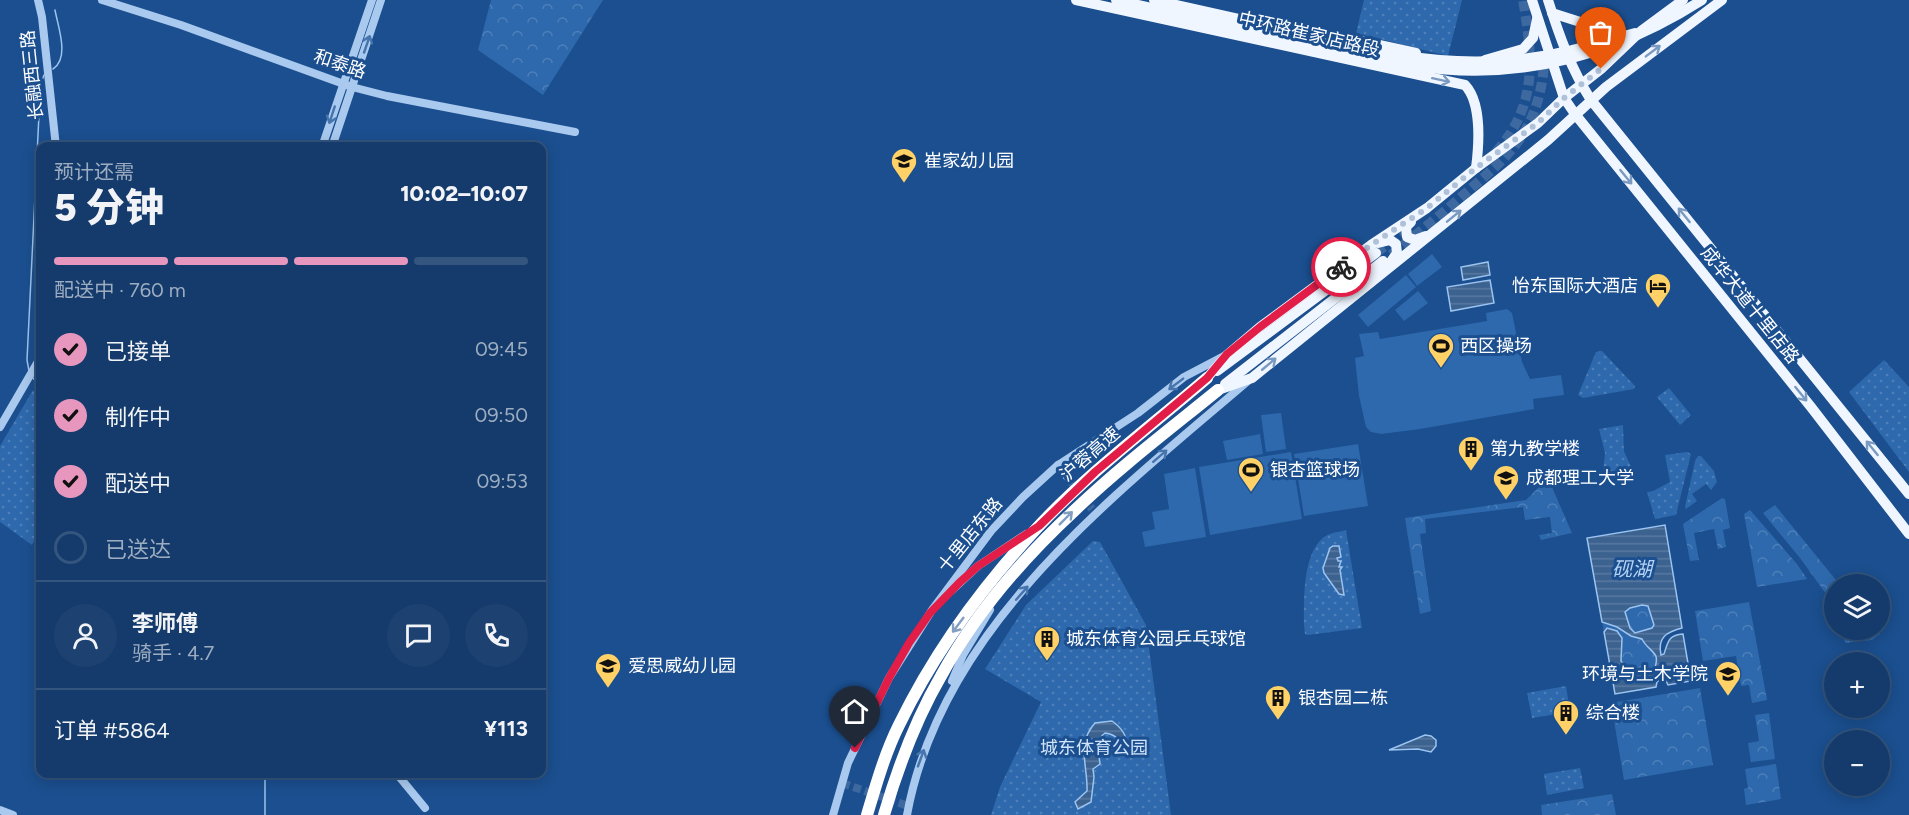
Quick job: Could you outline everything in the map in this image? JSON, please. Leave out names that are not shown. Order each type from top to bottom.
[{"type":"highway","name":"沪蓉高速","points":[[867,815],[897,727],[935,658],[1002,567],[1039,526],[1095,472],[1207,378]]},
{"type":"highway","name":"沪蓉高速","points":[[884,815],[911,738],[940,676],[964,638],[1018,569],[1075,509],[1218,390]]},
{"type":"main road","name":"中环路崔家店路段","points":[[1076,0],[1465,85],[1470,90],[1478,126],[1476,168]]},
{"type":"main road","points":[[1116,0],[1404,64],[1471,71],[1547,64],[1608,48],[1647,32],[1702,0]]},
{"type":"main road","points":[[1154,0],[1400,56],[1431,61],[1485,63],[1536,58],[1606,41],[1639,28],[1691,0]]},
{"type":"main road","name":"中环路崔家店路段","points":[[1176,0],[1429,56],[1466,62],[1481,61],[1523,49],[1533,38],[1537,17]]},
{"type":"main road","name":"成华大道十里店路","points":[[1532,0],[1564,98],[1575,114],[1812,408],[1909,534]]},
{"type":"main road","name":"成华大道十里店路","points":[[1548,0],[1565,53],[1591,100],[1909,494]]},
{"type":"main road","points":[[1438,229],[1419,239],[1410,239],[1405,234],[1407,225],[1427,208],[1476,168],[1538,123],[1641,31],[1683,0]]},
{"type":"main road","points":[[1218,390],[1252,378],[1548,140],[1606,87],[1722,0]]},
{"type":"main road","points":[[1552,13],[1624,36],[1641,31]]},
{"type":"main road","points":[[1612,160],[1612,151],[1616,144],[1627,145]]},
{"type":"main road","points":[[1207,378],[1227,354],[1260,327],[1358,254],[1427,208]]},
{"type":"main road","points":[[1358,254],[1384,241],[1390,240],[1396,244],[1397,253],[1394,259],[1375,279]]},
{"type":"main road","points":[[1207,378],[1380,257],[1218,390]]},
{"type":"street","name":"长融西三路","points":[[38,0],[42,17],[55,142]]},
{"type":"street","name":"和泰路","points":[[102,0],[181,25],[352,87],[387,96],[575,132]]},
{"type":"street","points":[[324,142],[372,0]]},
{"type":"street","points":[[334,142],[381,0]]},
{"type":"street","name":"十里店东路","points":[[833,814],[848,764],[889,678],[930,613],[991,531],[1058,465],[1137,413],[1184,377],[1227,354]]},
{"type":"street","points":[[0,426],[36,365]]},
{"type":"street","points":[[937,717],[994,625],[1094,512],[1252,378]]},
{"type":"street","points":[[1058,465],[1068,478]]},
{"type":"street","points":[[930,613],[978,566],[1039,526]]},
{"type":"street","points":[[907,815],[918,764],[963,655],[1018,569]]},
{"type":"street","points":[[400,778],[425,808]]},
{"type":"street","points":[[0,810],[13,815]]},
{"type":"green space","points":[[491,0],[603,0],[543,95],[478,50]]},
{"type":"green space","points":[[1364,0],[1462,0],[1448,56],[1356,33]]},
{"type":"green space","points":[[1432,254],[1442,267],[1417,286],[1408,274]]},
{"type":"green space","points":[[1406,275],[1416,287],[1368,327],[1358,315]]},
{"type":"green space","points":[[1418,291],[1428,303],[1404,321],[1395,310]]},
{"type":"green space","name":"西区操场","points":[[1507,309],[1512,313],[1522,362],[1530,379],[1561,375],[1564,395],[1533,399],[1534,409],[1420,429],[1381,434],[1371,432],[1366,427],[1359,396],[1355,358],[1364,356],[1359,334],[1378,332],[1380,339],[1487,321],[1486,313]]},
{"type":"green space","points":[[1602,351],[1635,386],[1634,389],[1583,398],[1578,395],[1596,352]]},
{"type":"green space","points":[[1884,360],[1909,387],[1909,472],[1849,392]]},
{"type":"green space","points":[[1669,388],[1691,415],[1680,425],[1657,397]]},
{"type":"green space","points":[[33,390],[36,394],[36,538],[32,545],[0,522],[0,446]]},
{"type":"green space","points":[[1281,413],[1286,449],[1266,452],[1261,415]]},
{"type":"green space","points":[[1623,425],[1624,451],[1632,469],[1603,474],[1605,453],[1599,429]]},
{"type":"green space","points":[[1260,434],[1263,454],[1227,460],[1223,441]]},
{"type":"green space","points":[[1358,444],[1368,506],[1304,516],[1294,454]]},
{"type":"green space","name":"银杏篮球场","points":[[1291,452],[1302,519],[1210,535],[1199,467]]},
{"type":"green space","points":[[1687,452],[1691,454],[1676,515],[1655,519],[1647,492],[1670,482],[1665,455]]},
{"type":"green space","points":[[1698,456],[1701,456],[1714,471],[1717,482],[1711,490],[1706,484],[1692,494],[1697,501],[1686,509],[1695,461]]},
{"type":"green space","points":[[1195,468],[1206,537],[1145,547],[1142,532],[1155,529],[1152,512],[1169,509],[1164,474]]},
{"type":"green space","points":[[1548,478],[1572,533],[1541,540],[1539,535],[1552,533],[1550,517],[1525,520],[1523,507],[1425,519],[1426,533],[1420,534],[1431,611],[1420,614],[1405,518],[1526,500]]},
{"type":"green space","points":[[1722,498],[1725,499],[1730,528],[1723,530],[1726,547],[1718,549],[1714,529],[1694,533],[1699,560],[1690,561],[1683,524]]},
{"type":"green space","points":[[1775,505],[1831,574],[1824,574],[1824,591],[1800,558],[1763,513]]},
{"type":"green space","points":[[1750,510],[1797,564],[1807,579],[1757,587],[1744,514]]},
{"type":"green space","points":[[1346,530],[1362,628],[1305,634],[1306,578],[1312,555],[1324,537]]},
{"type":"green space","name":"城东体育公园","points":[[1093,541],[1100,542],[1146,625],[1171,815],[991,815],[1000,787],[1041,702],[985,669],[1026,605]]},
{"type":"green space","points":[[1749,602],[1767,700],[1752,703],[1749,685],[1741,686],[1736,656],[1703,661],[1695,611]]},
{"type":"green space","points":[[1646,605],[1654,625],[1652,628],[1635,633],[1630,628],[1625,612],[1630,608]]},
{"type":"green space","points":[[1602,622],[1642,639],[1655,656],[1654,670],[1641,675],[1624,666],[1620,658],[1622,637],[1619,633],[1607,628],[1604,632]]},
{"type":"green space","points":[[1844,640],[1872,640],[1845,643]]},
{"type":"green space","points":[[1566,686],[1570,712],[1532,718],[1527,693]]},
{"type":"green space","points":[[1700,688],[1713,765],[1624,780],[1611,703]]},
{"type":"green space","points":[[1769,713],[1775,759],[1751,762],[1748,743],[1759,741],[1755,715]]},
{"type":"green space","points":[[1776,764],[1781,799],[1746,805],[1744,789],[1748,788],[1745,769]]},
{"type":"green space","points":[[1580,768],[1584,788],[1547,795],[1544,774]]},
{"type":"green space","points":[[1612,794],[1616,815],[1542,815],[1541,805]]},
{"type":"water","points":[[1488,262],[1490,275],[1463,280],[1461,267]]},
{"type":"water","points":[[1490,280],[1494,303],[1451,311],[1447,287]]},
{"type":"water","name":"砚湖","points":[[1665,525],[1682,628],[1664,636],[1660,644],[1661,655],[1664,654],[1671,638],[1683,634],[1691,681],[1668,685],[1661,679],[1657,682],[1656,687],[1615,694],[1604,632],[1607,628],[1617,631],[1622,638],[1621,661],[1632,672],[1644,674],[1654,670],[1656,656],[1642,639],[1602,622],[1587,538]],"holes":[[[1648,606],[1654,625],[1652,628],[1635,633],[1630,628],[1625,612],[1630,608]]]},
{"type":"water","points":[[1339,546],[1341,557],[1337,558],[1341,561],[1339,567],[1342,567],[1340,570],[1344,595],[1339,594],[1324,573],[1323,568],[1330,548]]},
{"type":"water","points":[[1112,721],[1124,733],[1127,748],[1123,748],[1112,734],[1105,733],[1102,736],[1098,747],[1100,764],[1093,769],[1091,802],[1078,809],[1075,802],[1087,791],[1084,747],[1089,731],[1095,723]]},
{"type":"water","points":[[1425,735],[1436,740],[1436,746],[1431,752],[1418,749],[1389,750]]},
{"type":"waterway","points":[[53,69],[61,58],[62,50],[55,10]]},
{"type":"waterway","points":[[38,142],[41,83],[44,75]]},
{"type":"waterway","points":[[29,371],[27,360],[36,176]]},
{"type":"waterway","points":[[33,378],[36,381]]},
{"type":"waterway","points":[[265,778],[265,815]]},
{"type":"tunnel","points":[[1496,152],[1510,134],[1526,99],[1530,61],[1523,0]]},
{"type":"tunnel","points":[[1391,255],[1485,176],[1515,146],[1526,129],[1537,103],[1544,57]]},
{"type":"tunnel","points":[[1376,253],[1411,225]]},
{"type":"tunnel","points":[[1068,478],[1092,509]]},
{"type":"tunnel","points":[[842,783],[908,806]]},
{"type":"way so far","points":[[1341,267],[1427,208],[1476,168],[1538,123],[1564,98],[1601,69]]},
{"type":"place","name":"崔家幼儿园","points":[[904,184]]},
{"type":"place","name":"怡东国际大酒店","points":[[1658,309]]},
{"type":"place","name":"西区操场","points":[[1441,369]]},
{"type":"place","name":"第九教学楼","points":[[1471,472]]},
{"type":"place","name":"银杏篮球场","points":[[1251,493]]},
{"type":"place","name":"成都理工大学","points":[[1506,501]]},
{"type":"place","name":"城东体育公园乒乓球馆","points":[[1047,662]]},
{"type":"place","name":"爱思威幼儿园","points":[[608,689]]},
{"type":"place","name":"环境与土木学院","points":[[1728,697]]},
{"type":"place","name":"银杏园二栋","points":[[1278,721]]},
{"type":"place","name":"综合楼","points":[[1566,736]]},
{"type":"route","points":[[855,748],[909,643],[930,613],[959,583],[978,566],[1039,526],[1095,472],[1207,378],[1227,354],[1341,267]]}]
